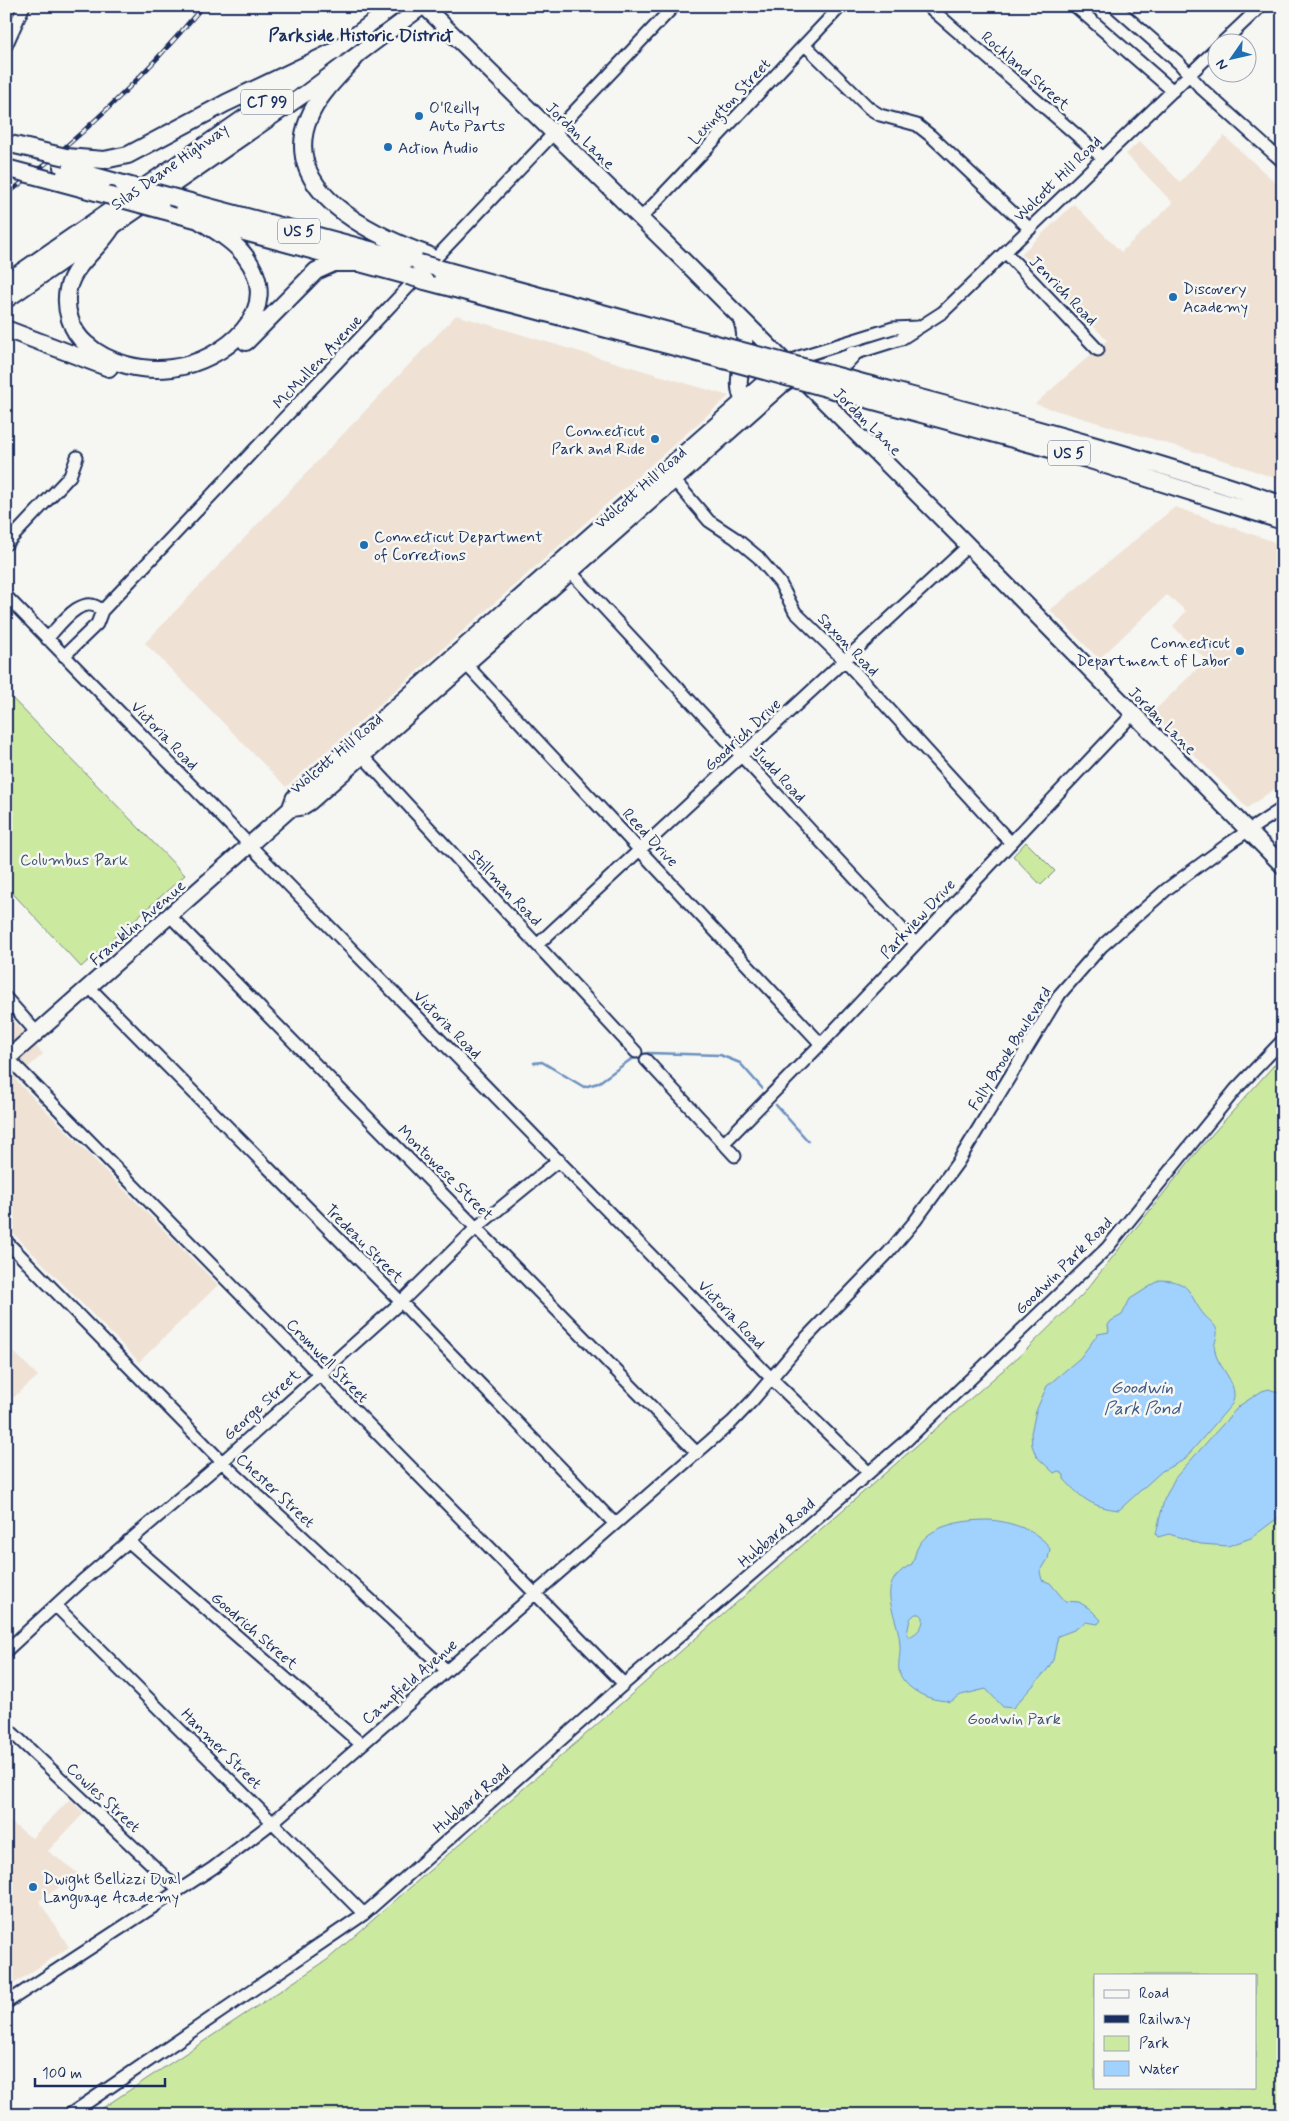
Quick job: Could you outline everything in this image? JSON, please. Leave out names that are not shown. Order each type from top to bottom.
[{"type":"highway","points":[[6,143],[61,168],[128,155],[226,103],[335,51]]},
{"type":"highway","points":[[355,58],[323,95],[308,120],[304,146],[309,170],[322,192],[344,213],[381,236],[432,262]]},
{"type":"highway","name":"US 5","points":[[6,152],[179,199],[432,262],[725,353]]},
{"type":"highway","name":"US 5","points":[[6,168],[61,168],[107,195],[425,281],[725,353],[854,388],[1095,461],[1283,521]]},
{"type":"highway","points":[[112,227],[104,239],[81,263],[70,282],[67,302],[71,323],[84,342],[107,358],[138,367],[163,369],[194,362],[225,347],[247,327],[257,307],[258,281],[247,258],[227,238],[197,219]]},
{"type":"highway","points":[[6,329],[122,373],[151,378],[177,376],[206,368],[234,353],[316,270],[334,263],[358,262]]},
{"type":"highway","name":"US 5","points":[[854,388],[1084,442],[1283,504]]},
{"type":"main road","name":"Silas Deane Highway","points":[[6,282],[254,111],[394,6]]},
{"type":"main road","name":"Silas Deane Highway","points":[[6,300],[355,58],[424,6]]},
{"type":"main road","name":"Jordan Lane","points":[[424,6],[741,318],[1283,866]]},
{"type":"main road","points":[[741,318],[746,339],[738,388],[743,400]]},
{"type":"main road","points":[[838,416],[833,396],[834,379],[841,365],[854,354]]},
{"type":"main road","name":"Wolcott Hill Road","points":[[670,474],[743,400],[791,370]]},
{"type":"main road","name":"Wolcott Hill Road","points":[[290,809],[298,792],[357,750],[670,474],[784,383],[791,370]]},
{"type":"main road","name":"Franklin Avenue","points":[[7,1059],[290,809]]},
{"type":"street","points":[[6,46],[24,6]]},
{"type":"street","name":"McMullen Avenue","points":[[64,656],[97,624],[102,611],[674,6]]},
{"type":"street","name":"Lexington Street","points":[[641,218],[841,6]]},
{"type":"street","name":"Rockland Street","points":[[928,6],[1103,158]]},
{"type":"street","points":[[1075,6],[1173,91]]},
{"type":"street","points":[[1114,6],[1283,162]]},
{"type":"street","points":[[1233,32],[1256,8]]},
{"type":"street","points":[[805,45],[869,108],[880,115],[918,126],[931,136],[1030,229]]},
{"type":"street","name":"Wolcott Hill Road","points":[[791,370],[817,365],[901,339],[948,308],[1206,59]]},
{"type":"street","name":"Jenrich Road","points":[[1006,253],[1098,350]]},
{"type":"street","name":"Wolcott Hill Road","points":[[791,370],[799,357],[893,328],[918,327]]},
{"type":"street","points":[[879,332],[883,344]]},
{"type":"street","points":[[6,544],[70,476],[77,458]]},
{"type":"street","name":"Saxon Road","points":[[670,474],[709,520],[758,556],[780,583],[796,612],[845,661],[1011,843]]},
{"type":"street","name":"Goodrich Drive","points":[[537,945],[968,546]]},
{"type":"street","name":"Judd Road","points":[[566,566],[915,943]]},
{"type":"street","name":"Victoria Road","points":[[6,596],[771,1378],[868,1474]]},
{"type":"street","points":[[47,639],[74,611],[86,604],[96,605],[102,611]]},
{"type":"street","name":"Reed Drive","points":[[461,659],[821,1044]]},
{"type":"street","name":"Parkview Drive","points":[[723,1144],[821,1044],[1133,714]]},
{"type":"street","name":"Stillman Road","points":[[357,750],[636,1052]]},
{"type":"street","name":"Folly Brook Boulevard","points":[[801,1343],[888,1253],[934,1196],[958,1162],[1060,994],[1102,946],[1166,888],[1283,808]]},
{"type":"street","name":"Montowese Street","points":[[170,916],[697,1453]]},
{"type":"street","name":"Tredeau Street","points":[[89,987],[401,1302],[614,1523]]},
{"type":"street","points":[[6,998],[37,1033]]},
{"type":"street","name":"Goodwin Park Road","points":[[868,1474],[908,1439],[1107,1248],[1236,1089],[1283,1040]]},
{"type":"street","name":"Cromwell Street","points":[[7,1059],[624,1684]]},
{"type":"street","points":[[646,1060],[735,1156]]},
{"type":"street","name":"George Street","points":[[6,1651],[128,1541],[222,1462],[401,1302],[477,1227],[559,1160]]},
{"type":"street","name":"Chester Street","points":[[6,1241],[222,1462],[446,1670]]},
{"type":"street","name":"Campfield Avenue","points":[[6,2003],[228,1857],[273,1822],[614,1523],[697,1453],[753,1400],[801,1343]]},
{"type":"street","name":"Hubbard Road","points":[[70,2115],[364,1914],[624,1684],[868,1474]]},
{"type":"street","name":"Goodrich Street","points":[[128,1541],[361,1744]]},
{"type":"street","name":"Hanmer Street","points":[[56,1606],[364,1914]]},
{"type":"street","name":"Cowles Street","points":[[6,1727],[179,1890]]},
{"type":"shaded area","name":"Discovery Academy","points":[[1224,136],[1283,189],[1283,481],[1229,462],[1035,404],[1107,340],[1021,254],[1074,204],[1121,252],[1173,203],[1126,154],[1140,141],[1180,182]]},
{"type":"shaded area","points":[[456,315],[729,396],[286,787],[145,643]]},
{"type":"shaded area","name":"Connecticut Department of Labor","points":[[1175,507],[1283,545],[1283,783],[1247,808],[1152,713],[1206,660],[1173,626],[1186,611],[1167,595],[1099,659],[1050,610]]},
{"type":"shaded area","points":[[6,1013],[43,1054],[15,1079],[218,1285],[139,1362],[6,1226]]},
{"type":"shaded area","points":[[6,1344],[38,1376],[6,1404]]},
{"type":"shaded area","name":"Dwight Bellizzi Dual Language Academy","points":[[70,1799],[84,1813],[48,1851],[79,1874],[39,1901],[69,1947],[6,1989],[6,1819],[32,1838]]},
{"type":"green space","name":"Columbus Park","points":[[6,692],[185,875],[81,967],[6,886]]},
{"type":"green space","points":[[1026,842],[1055,871],[1041,885],[1013,856]]},
{"type":"green space","name":"Goodwin Park","points":[[1283,1055],[1283,2115],[92,2115],[327,1960],[1025,1351],[1083,1294],[1200,1148]]},
{"type":"water","name":"Goodwin Park Pond","points":[[1160,1280],[1179,1283],[1184,1286],[1215,1327],[1217,1333],[1215,1351],[1231,1383],[1234,1397],[1232,1404],[1184,1460],[1162,1471],[1119,1510],[1110,1509],[1094,1504],[1082,1497],[1064,1479],[1064,1475],[1058,1471],[1054,1473],[1036,1456],[1032,1445],[1031,1433],[1036,1411],[1047,1386],[1080,1358],[1098,1334],[1109,1332],[1108,1325],[1111,1321],[1122,1315],[1130,1299]]},
{"type":"water","name":"Goodwin Park Pond","points":[[1269,1389],[1283,1397],[1283,1514],[1251,1538],[1228,1546],[1201,1544],[1169,1534],[1158,1537],[1156,1534],[1164,1500],[1175,1478],[1239,1406],[1262,1391]]},
{"type":"water","points":[[980,1520],[1014,1525],[1039,1537],[1050,1549],[1048,1559],[1040,1572],[1042,1580],[1050,1583],[1065,1601],[1079,1602],[1090,1609],[1101,1620],[1098,1624],[1086,1622],[1074,1630],[1058,1636],[1053,1660],[1047,1670],[1013,1708],[1003,1707],[986,1689],[961,1695],[950,1702],[930,1698],[920,1694],[908,1685],[902,1678],[899,1669],[899,1634],[890,1600],[893,1581],[900,1572],[912,1564],[919,1545],[932,1532],[960,1522]],"holes":[[[915,1614],[920,1614],[923,1617],[921,1626],[918,1631],[909,1637],[907,1634],[910,1619]]]},
{"type":"waterway","points":[[534,1063],[542,1062],[584,1087],[598,1083],[630,1060],[648,1053],[720,1055],[740,1063],[762,1088]]},
{"type":"waterway","points":[[776,1105],[808,1141]]},
{"type":"railway","points":[[6,195],[59,152],[110,106],[158,57],[203,6]]},
{"type":"place","name":"O'Reilly Auto Parts","points":[[419,116]]},
{"type":"place","name":"Action Audio","points":[[388,147]]},
{"type":"place","name":"Discovery Academy","points":[[1173,297]]},
{"type":"place","name":"Connecticut Park and Ride","points":[[655,439]]},
{"type":"place","name":"Connecticut Department of Corrections","points":[[364,545]]},
{"type":"place","name":"Connecticut Department of Labor","points":[[1240,651]]},
{"type":"place","name":"Dwight Bellizzi Dual Language Academy","points":[[33,1887]]},
{"type":"district","name":"Parkside Historic District","points":[[361,35]]}]
